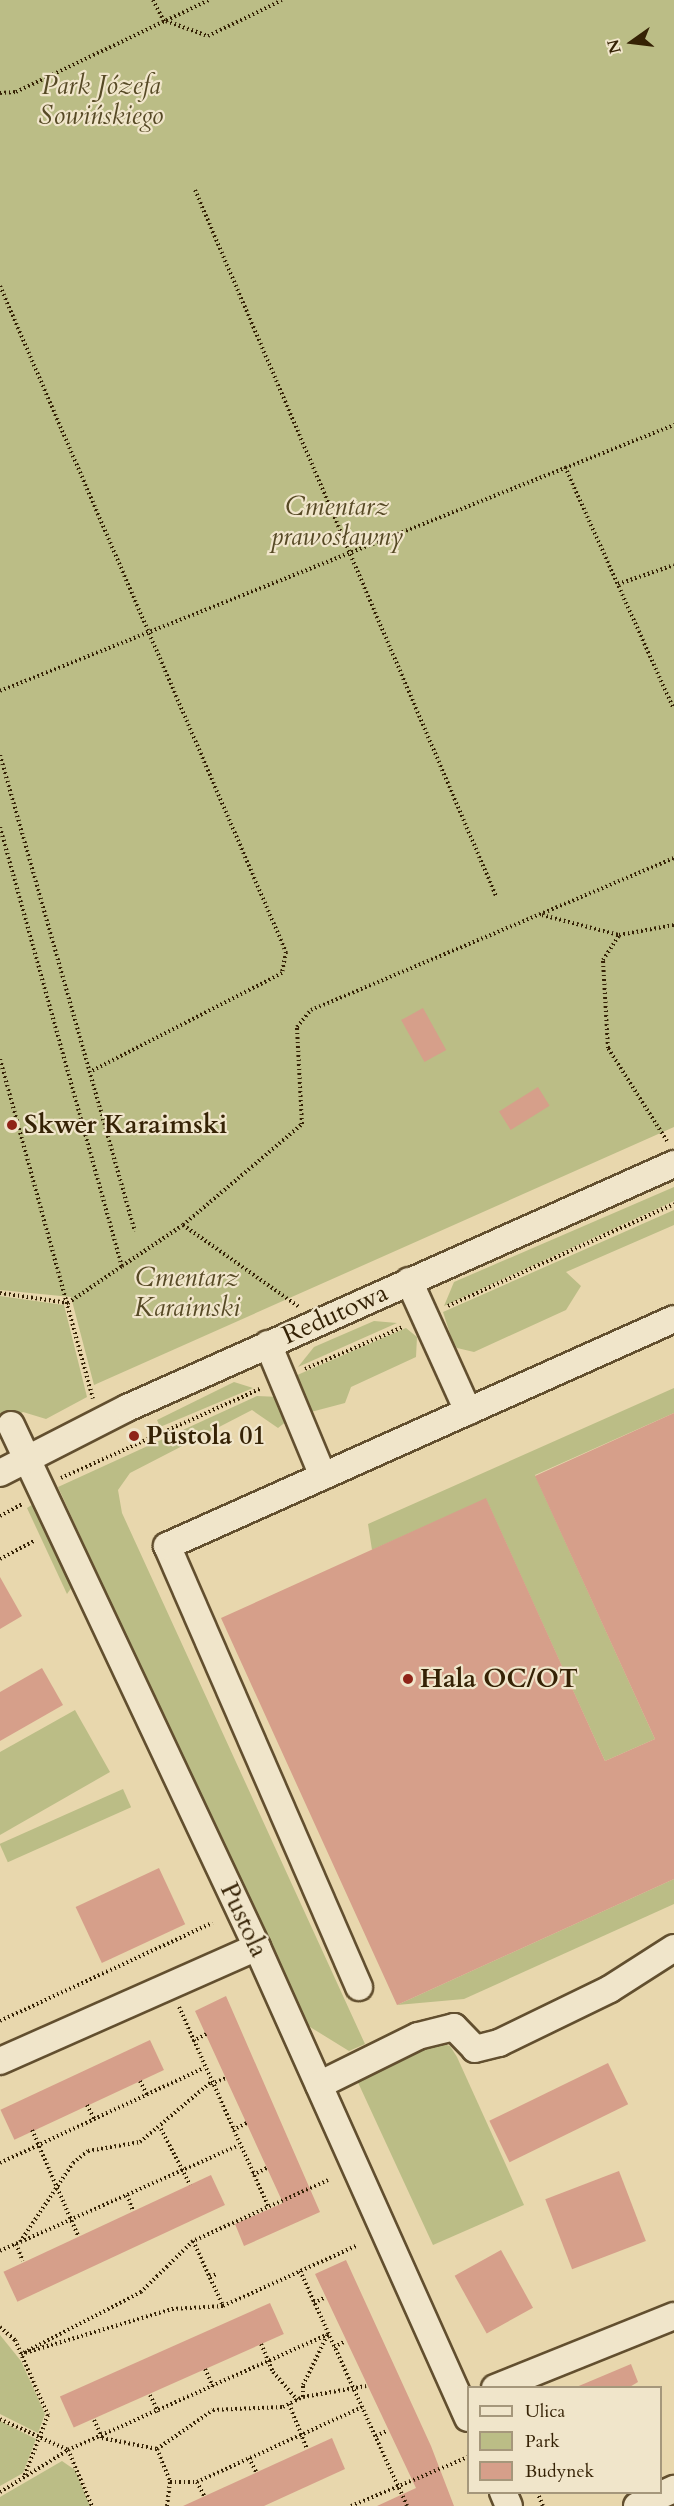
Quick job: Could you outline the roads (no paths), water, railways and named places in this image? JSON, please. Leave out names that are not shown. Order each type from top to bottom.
[{"type":"street","name":"Redutowa","points":[[0,1473],[27,1458],[268,1344],[409,1281],[671,1154]]},
{"type":"street","points":[[409,1281],[468,1411]]},
{"type":"street","points":[[359,1987],[167,1546],[674,1319]]},
{"type":"street","points":[[268,1344],[324,1476]]},
{"type":"street","name":"Pustola","points":[[11,1425],[43,1488],[256,1947],[466,2406]]},
{"type":"street","points":[[0,2061],[171,1988],[256,1947]]},
{"type":"street","points":[[319,2085],[418,2036],[453,2027],[475,2049],[499,2043],[610,1989],[674,1948]]},
{"type":"street","points":[[500,2386],[674,2316]]},
{"type":"street","points":[[637,2506],[674,2489]]},
{"type":"place","name":"Skwer Karaimski","points":[[12,1125]]},
{"type":"place","name":"Pustola 01","points":[[134,1436]]},
{"type":"place","name":"Hala OC/OT","points":[[408,1679]]},
{"type":"park label","name":"Park Józefa Sowińskiego","points":[[101,101]]},
{"type":"park label","name":"Cmentarz prawosławny","points":[[337,522]]},
{"type":"park label","name":"Cmentarz Karaimski","points":[[187,1293]]}]
